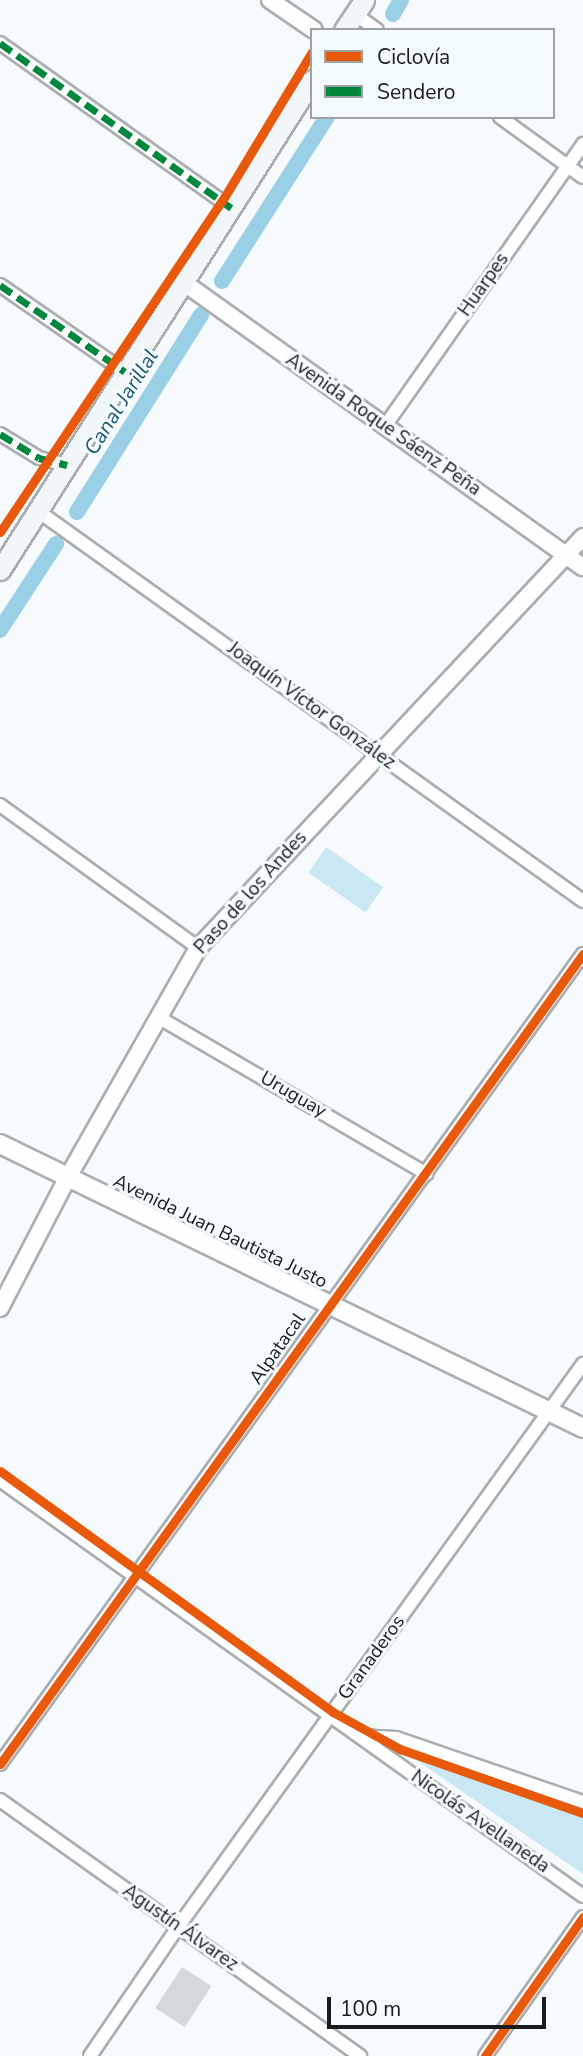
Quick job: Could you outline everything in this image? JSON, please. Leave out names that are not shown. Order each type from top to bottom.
[{"type":"main road","points":[[0,570],[310,83]]},
{"type":"main road","name":"Avenida Juan Bautista Justo","points":[[0,1144],[583,1427]]},
{"type":"street","points":[[270,0],[311,28]]},
{"type":"street","points":[[354,15],[374,28]]},
{"type":"street","points":[[0,43],[231,208]]},
{"type":"street","points":[[503,119],[583,177]]},
{"type":"street","name":"Huarpes","points":[[385,426],[583,144]]},
{"type":"street","name":"Avenida Roque Sáenz Peña","points":[[183,282],[583,567]]},
{"type":"street","points":[[0,285],[125,372]]},
{"type":"street","points":[[0,434],[39,458],[68,465]]},
{"type":"street","name":"Joaquín Víctor González","points":[[38,511],[583,901]]},
{"type":"street","name":"Paso de los Andes","points":[[0,1308],[68,1177],[198,948],[583,537]]},
{"type":"street","points":[[0,805],[198,948]]},
{"type":"street","name":"Alpatacal","points":[[0,1764],[137,1578],[583,954]]},
{"type":"street","name":"Uruguay","points":[[158,1017],[427,1174]]},
{"type":"street","name":"Granaderos","points":[[90,2056],[178,1927],[583,1364]]},
{"type":"street","name":"Nicolás Avellaneda","points":[[0,1480],[583,1896]]},
{"type":"street","points":[[358,1735],[398,1739],[583,1802]]},
{"type":"street","points":[[388,1757],[383,1749],[384,1744],[398,1739]]},
{"type":"street","name":"Agustín Álvarez","points":[[0,1800],[360,2056]]},
{"type":"street","points":[[485,2056],[583,1917]]},
{"type":"shaded area","points":[[326,847],[383,887],[366,913],[308,872]]},
{"type":"shaded area","points":[[400,1749],[583,1813],[583,1874]]},
{"type":"building","points":[[182,1967],[211,1986],[185,2027],[155,2008]]},
{"type":"waterway","name":"Canal Jarillal","points":[[393,14],[401,0]]},
{"type":"waterway","name":"Canal Jarillal","points":[[222,281],[326,119]]},
{"type":"waterway","name":"Canal Jarillal","points":[[77,512],[201,315]]},
{"type":"waterway","name":"Canal Jarillal","points":[[0,630],[56,544]]},
{"type":"marked path","points":[[0,43],[231,208]]},
{"type":"marked path","points":[[0,285],[125,372]]},
{"type":"marked path","points":[[0,434],[39,458],[67,465]]},
{"type":"cycle path","points":[[0,532],[222,201],[310,55]]},
{"type":"cycle path","points":[[0,1764],[583,954]]},
{"type":"cycle path","points":[[0,1471],[333,1712],[400,1749],[583,1813]]},
{"type":"cycle path","points":[[485,2056],[583,1917]]}]
